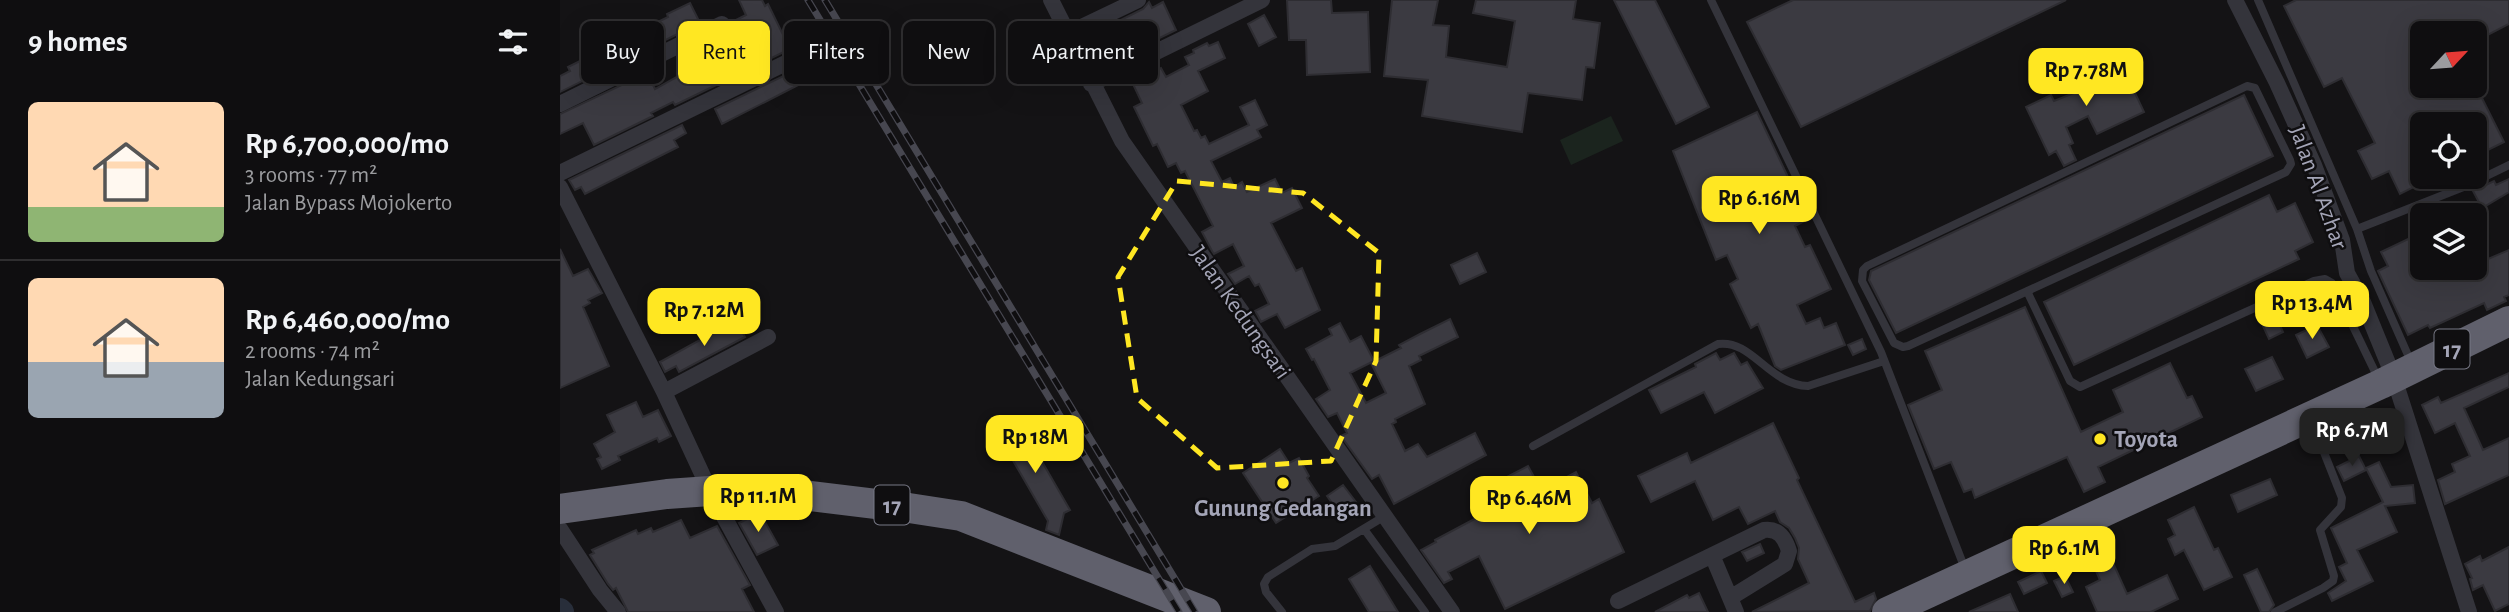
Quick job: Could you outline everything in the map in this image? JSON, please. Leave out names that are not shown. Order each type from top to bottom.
[{"type":"highway","name":"17","points":[[1888,612],[2396,377],[2509,321]]},
{"type":"highway","name":"17","points":[[560,509],[667,494],[710,491],[778,492],[825,496],[961,516],[1206,612]]},
{"type":"street","name":"Jalan Kedungsari","points":[[1051,0],[1061,21]]},
{"type":"street","points":[[1094,21],[1138,0]]},
{"type":"street","points":[[1158,51],[1262,0]]},
{"type":"street","name":"Jalan Al Azhar","points":[[2235,0],[2300,131],[2342,240],[2347,273],[2363,302],[2396,377],[2469,612]]},
{"type":"street","points":[[560,104],[678,46]]},
{"type":"street","points":[[560,173],[784,64]]},
{"type":"street","name":"Jalan Kedungsari","points":[[1091,84],[1122,141],[1452,612]]},
{"type":"street","points":[[560,187],[664,393],[710,491],[776,612]]},
{"type":"street","points":[[664,393],[768,337]]},
{"type":"street","points":[[560,528],[600,590],[618,612]]},
{"type":"street","points":[[1618,601],[1712,555],[1770,529],[1779,533],[1788,545],[1789,555],[1786,564],[1733,605],[1712,555]]},
{"type":"lane","points":[[1711,0],[1884,361],[1968,575]]},
{"type":"lane","points":[[2258,0],[2357,229],[2371,271],[2396,377]]},
{"type":"lane","points":[[2247,86],[2255,88],[2290,160],[2291,164],[2286,172],[2027,291],[1903,347],[1894,342],[1861,276],[1863,270],[1879,260],[2247,86]]},
{"type":"lane","points":[[2357,229],[2466,186],[2509,165]]},
{"type":"lane","points":[[2027,291],[2070,381],[2080,387],[2314,281],[2325,279],[2332,283],[2396,377]]},
{"type":"lane","points":[[1532,446],[1718,344],[1736,345],[1784,382],[1796,386],[1808,386],[1884,361]]},
{"type":"lane","points":[[2275,612],[2323,588],[2334,576],[2320,530],[2341,507],[2342,498],[2310,417]]},
{"type":"lane","points":[[1282,612],[1266,592],[1264,584],[1268,577],[1312,549],[1335,546],[1385,516]]},
{"type":"lane","points":[[1364,529],[1425,612]]},
{"type":"highlighted area","points":[[1177,181],[1303,193],[1379,253],[1376,361],[1331,461],[1217,468],[1137,398],[1118,277]]},
{"type":"shaded area","points":[[1611,116],[1623,141],[1571,165],[1560,140]]},
{"type":"building","points":[[739,0],[762,0],[765,6],[768,4],[784,37],[784,52],[770,59],[770,21],[734,21],[746,15]]},
{"type":"building","points":[[1287,0],[1331,0],[1332,13],[1368,12],[1370,72],[1307,75],[1306,40],[1289,40]]},
{"type":"building","points":[[1392,0],[1438,0],[1433,25],[1449,26],[1446,57],[1507,67],[1515,21],[1473,13],[1476,0],[1576,0],[1573,19],[1600,23],[1594,68],[1586,67],[1582,100],[1528,93],[1522,132],[1422,116],[1428,80],[1384,76]]},
{"type":"building","points":[[1614,0],[1655,0],[1709,107],[1676,124]]},
{"type":"building","points":[[1793,0],[2066,0],[1801,127],[1747,22]]},
{"type":"building","points":[[2296,0],[2509,0],[2509,24],[2487,35],[2487,21],[2410,21],[2410,98],[2482,98],[2504,142],[2487,150],[2487,112],[2410,112],[2410,189],[2400,194],[2389,171],[2372,179],[2358,151],[2375,143],[2342,78],[2324,87],[2284,6]]},
{"type":"building","points":[[1149,2],[1152,8],[1163,2],[1176,30],[1158,39],[1158,21],[1119,21],[1143,9]]},
{"type":"building","points":[[690,3],[699,21],[678,21],[678,34],[664,41],[664,21],[660,21],[668,17],[667,14]]},
{"type":"building","points":[[1264,15],[1276,37],[1259,46],[1248,24]]},
{"type":"building","points":[[1218,42],[1225,58],[1198,71],[1208,91],[1181,105],[1194,131],[1197,130],[1201,138],[1205,136],[1209,144],[1249,125],[1240,107],[1255,100],[1267,125],[1257,130],[1261,137],[1211,161],[1222,182],[1230,178],[1234,187],[1242,182],[1247,192],[1275,179],[1282,193],[1292,188],[1302,208],[1271,223],[1296,271],[1302,268],[1320,310],[1285,328],[1277,314],[1261,322],[1255,311],[1269,304],[1259,284],[1255,286],[1249,276],[1235,284],[1228,274],[1244,266],[1233,244],[1214,254],[1202,232],[1213,226],[1185,171],[1181,173],[1176,163],[1168,167],[1157,144],[1153,146],[1134,107],[1142,103],[1133,84],[1158,84],[1158,69],[1161,68],[1166,77],[1189,65],[1185,57],[1194,53],[1193,50],[1207,43],[1209,46]]},
{"type":"building","points":[[2119,59],[2144,112],[2097,134],[2088,116],[2066,127],[2073,143],[2069,145],[2076,160],[2064,166],[2056,151],[2049,155],[2026,107],[2051,95],[2054,101],[2074,93],[2069,82]]},
{"type":"building","points":[[581,60],[581,82],[560,92],[560,76],[570,71],[568,67]]},
{"type":"building","points":[[678,76],[678,84],[718,84],[675,105],[673,102],[651,113],[653,116],[594,145],[583,123],[560,134],[560,114],[624,84],[652,84],[655,89]]},
{"type":"building","points":[[784,76],[784,84],[800,84],[722,124],[715,109]]},
{"type":"building","points":[[2244,95],[2273,156],[1896,333],[1869,280],[1871,271]]},
{"type":"building","points":[[1757,112],[1808,219],[1795,226],[1805,247],[1810,245],[1831,289],[1797,305],[1806,324],[1820,318],[1824,328],[1836,323],[1845,345],[1781,370],[1775,366],[1758,324],[1751,328],[1730,284],[1738,279],[1727,255],[1716,260],[1673,151]]},
{"type":"building","points":[[682,125],[686,133],[674,140],[678,147],[585,194],[581,187],[575,190],[569,180]]},
{"type":"building","points":[[2509,179],[2509,192],[2487,205],[2479,203],[2473,191],[2487,189],[2487,184],[2494,181],[2496,185]]},
{"type":"building","points":[[2269,195],[2277,212],[2295,203],[2313,242],[2295,251],[2299,259],[2074,365],[2044,302]]},
{"type":"building","points":[[2408,239],[2410,280],[2487,280],[2487,259],[2509,250],[2509,295],[2504,297],[2506,301],[2487,310],[2484,303],[2408,335],[2378,271],[2388,266],[2381,252]]},
{"type":"building","points":[[560,249],[573,276],[588,269],[602,293],[588,300],[590,303],[583,307],[609,366],[560,388]]},
{"type":"building","points":[[1477,253],[1486,272],[1460,284],[1451,265]]},
{"type":"building","points":[[2321,297],[2332,320],[2320,326],[2308,303]]},
{"type":"building","points":[[2025,307],[2081,432],[2123,412],[2113,390],[2170,363],[2187,398],[2192,396],[2202,417],[2098,467],[2105,482],[2084,492],[2067,457],[1975,498],[1972,489],[1964,492],[1951,462],[1934,469],[1908,405],[1942,390],[1925,351]]},
{"type":"building","points":[[1450,319],[1458,337],[1419,356],[1421,360],[1409,366],[1425,404],[1395,419],[1396,422],[1392,424],[1405,451],[1418,444],[1427,457],[1475,433],[1486,455],[1394,504],[1379,475],[1372,479],[1341,436],[1347,433],[1337,413],[1328,417],[1316,399],[1330,390],[1306,349],[1332,335],[1329,329],[1340,323],[1350,342],[1361,336],[1374,361],[1350,373],[1366,403],[1386,393],[1371,363],[1401,348],[1399,345]]},
{"type":"building","points":[[2277,319],[2283,332],[2269,339],[2263,326]]},
{"type":"building","points":[[736,320],[745,337],[679,372],[676,366],[665,372],[660,362]]},
{"type":"building","points":[[2317,325],[2329,347],[2307,358],[2296,335]]},
{"type":"building","points":[[1862,339],[1866,349],[1853,355],[1848,345]]},
{"type":"building","points":[[1716,353],[1720,360],[1734,353],[1741,365],[1747,362],[1763,388],[1715,413],[1704,392],[1661,413],[1649,390],[1696,367],[1695,364]]},
{"type":"building","points":[[2272,357],[2283,379],[2256,391],[2245,369]]},
{"type":"building","points":[[2509,373],[2509,387],[2464,408],[2483,450],[2509,438],[2509,475],[2445,504],[2438,480],[2455,472],[2452,464],[2470,456],[2455,423],[2435,433],[2422,405],[2438,397],[2441,403]]},
{"type":"building","points":[[636,402],[643,417],[658,410],[671,436],[659,442],[657,438],[618,456],[620,460],[602,469],[597,459],[601,457],[594,444],[615,432],[607,415]]},
{"type":"building","points":[[1018,420],[1070,510],[1064,513],[1059,535],[1046,530],[1048,521],[997,433]]},
{"type":"building","points":[[1773,423],[1855,602],[1874,593],[1876,599],[1870,611],[1752,612],[1809,583],[1798,559],[1799,548],[1795,538],[1789,528],[1780,522],[1775,511],[1748,524],[1739,507],[1713,520],[1695,481],[1651,502],[1638,476],[1687,453],[1691,463]]},
{"type":"building","points":[[2394,430],[2399,441],[2386,448],[2380,436]]},
{"type":"building","points":[[1280,449],[1289,463],[1299,458],[1309,476],[1307,478],[1319,496],[1276,523],[1243,473]]},
{"type":"building","points":[[2359,456],[2366,470],[2344,481],[2337,467]]},
{"type":"building","points":[[2379,462],[2391,487],[2413,485],[2415,503],[2385,506],[2397,532],[2357,550],[2373,581],[2332,601],[2328,593],[2346,581],[2339,567],[2347,563],[2331,528],[2383,502],[2366,468]]},
{"type":"building","points":[[1528,466],[1539,486],[1546,483],[1548,487],[1576,472],[1592,503],[1599,499],[1624,552],[1505,609],[1479,556],[1448,572],[1452,579],[1444,583],[1421,550],[1482,515],[1472,495]]},
{"type":"building","points":[[2270,479],[2277,495],[2238,512],[2231,495]]},
{"type":"building","points":[[1343,485],[1356,502],[1340,514],[1327,496]]},
{"type":"building","points":[[2194,507],[2214,550],[2218,548],[2232,577],[2204,590],[2184,550],[2175,555],[2168,539],[2175,535],[2168,520]]},
{"type":"building","points":[[760,513],[778,545],[757,555],[739,523]]},
{"type":"building","points":[[681,520],[690,538],[717,526],[750,585],[742,589],[754,612],[628,612],[616,588],[613,590],[608,584],[590,555],[594,553],[592,550],[636,530],[638,534],[651,528],[653,532]]},
{"type":"building","points":[[1760,544],[1764,553],[1747,561],[1742,552]]},
{"type":"building","points":[[2509,547],[2509,604],[2495,611],[2483,585],[2473,590],[2472,578],[2465,564],[2480,556],[2482,561]]},
{"type":"building","points":[[2109,554],[2127,594],[2167,575],[2178,599],[2151,612],[2097,612],[2086,587],[2100,580],[2092,562]]},
{"type":"building","points":[[1370,566],[1398,612],[1369,612],[1349,579]]},
{"type":"building","points":[[2257,569],[2274,605],[2269,612],[2261,612],[2244,575]]},
{"type":"building","points":[[2041,571],[2047,583],[2024,594],[2018,582]]},
{"type":"building","points":[[2065,576],[2073,592],[2062,597],[2054,581]]},
{"type":"building","points":[[1699,593],[1708,612],[1655,612],[1687,595],[1689,598]]},
{"type":"building","points":[[2010,594],[2018,612],[1969,612]]},
{"type":"railway","points":[[808,0],[1179,612]]},
{"type":"railway","points":[[825,0],[1195,612]]},
{"type":"place","name":"Toyota","points":[[2100,439]]},
{"type":"place","name":"Gunung Gedangan","points":[[1283,483]]}]
